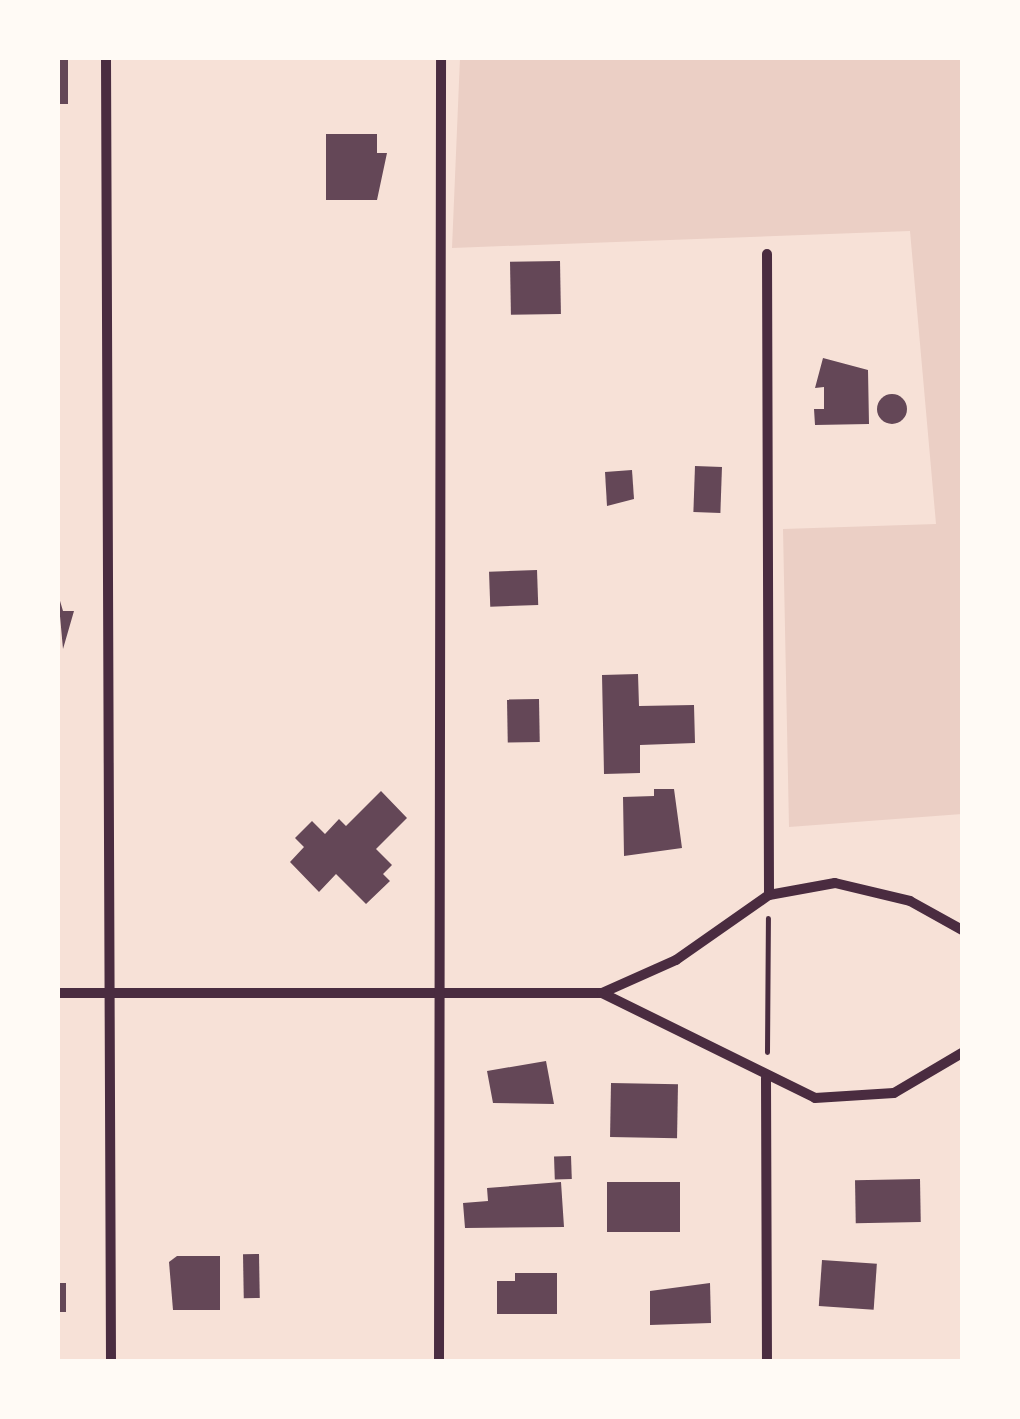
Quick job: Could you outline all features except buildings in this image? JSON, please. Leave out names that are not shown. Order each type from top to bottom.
[{"type":"street","points":[[106,58],[111,1362]]},
{"type":"street","points":[[438,1362],[434,993],[441,58]]},
{"type":"street","points":[[767,254],[769,895]]},
{"type":"street","points":[[58,993],[602,994],[676,960],[769,895],[872,888],[962,930]]},
{"type":"street","points":[[602,994],[766,1078],[814,1098],[856,1100],[894,1094],[962,1052]]},
{"type":"street","points":[[766,1078],[767,1362]]},
{"type":"path","points":[[766,1078],[769,895]]},
{"type":"shaded area","points":[[460,58],[962,58],[962,814],[789,827],[783,529],[936,524],[910,231],[452,248]]}]
